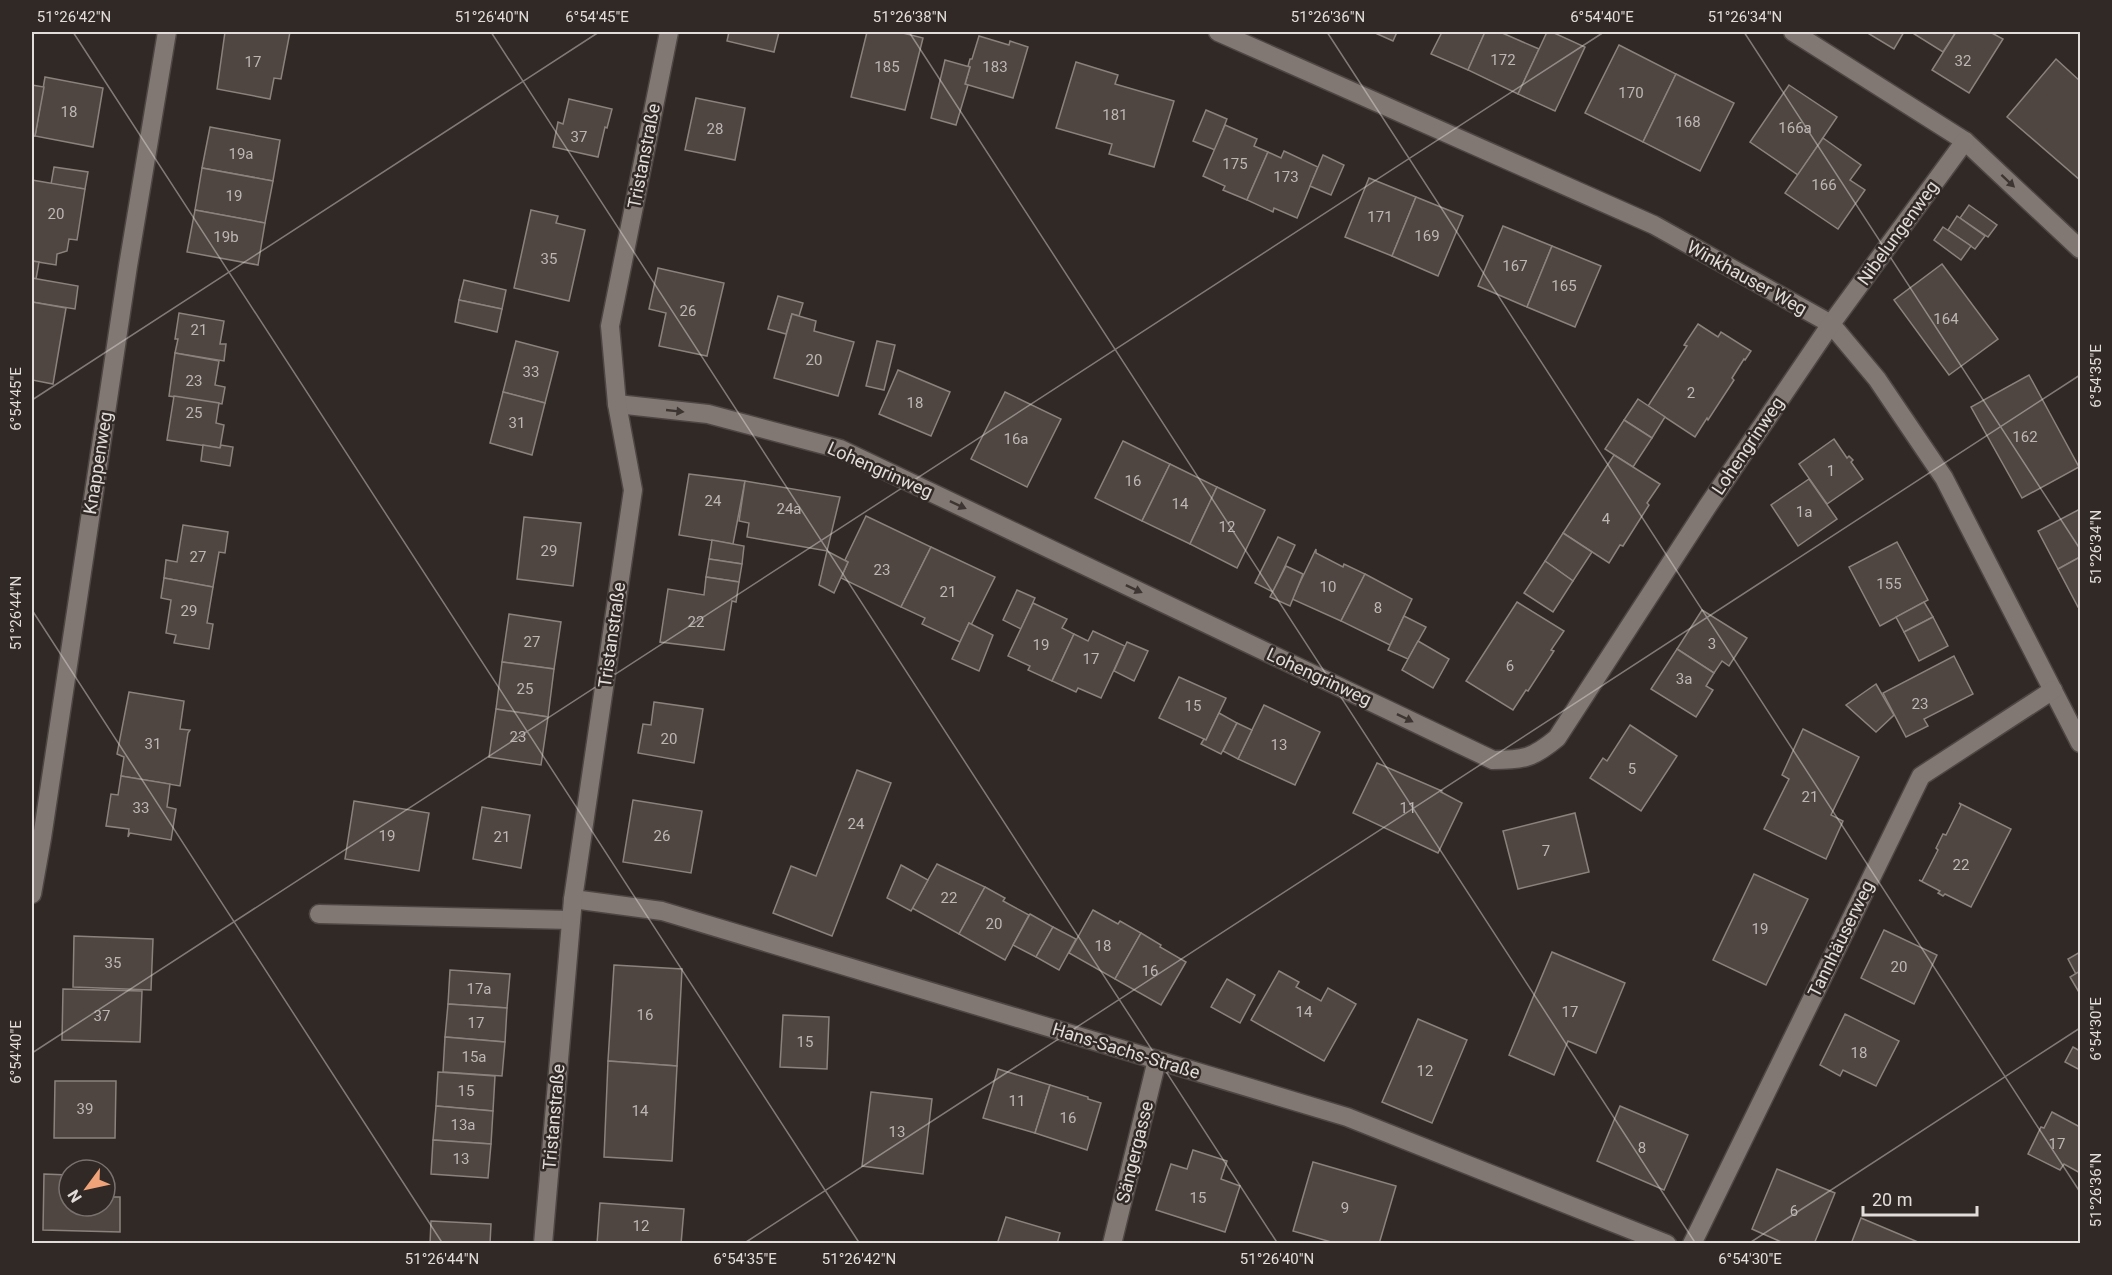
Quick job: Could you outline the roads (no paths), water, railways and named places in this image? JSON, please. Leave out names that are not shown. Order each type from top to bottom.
[{"type":"street","name":"Knappenweg","points":[[32,894],[128,266],[167,32]]},
{"type":"street","name":"Tristanstraße","points":[[543,1244],[573,899],[633,490],[617,404],[610,326],[669,32]]},
{"type":"street","name":"Winkhauser Weg","points":[[1218,32],[1654,225],[1831,324],[1877,380],[1944,478],[2080,743]]},
{"type":"street","points":[[1793,32],[1965,141],[2080,249]]},
{"type":"street","name":"Nibelungenweg","points":[[1831,324],[1965,141]]},
{"type":"street","name":"Lohengrinweg","points":[[617,404],[708,414],[840,449],[1493,760],[1517,760],[1539,753],[1557,738],[1707,507],[1831,324]]},
{"type":"street","name":"Tannhäuserweg","points":[[1692,1244],[1921,776],[2053,690]]},
{"type":"street","name":"Hans-Sachs-Straße","points":[[573,899],[662,911],[1347,1117],[1667,1244]]},
{"type":"street","points":[[319,914],[571,920]]},
{"type":"street","name":"Sängergasse","points":[[1112,1244],[1157,1060]]}]
